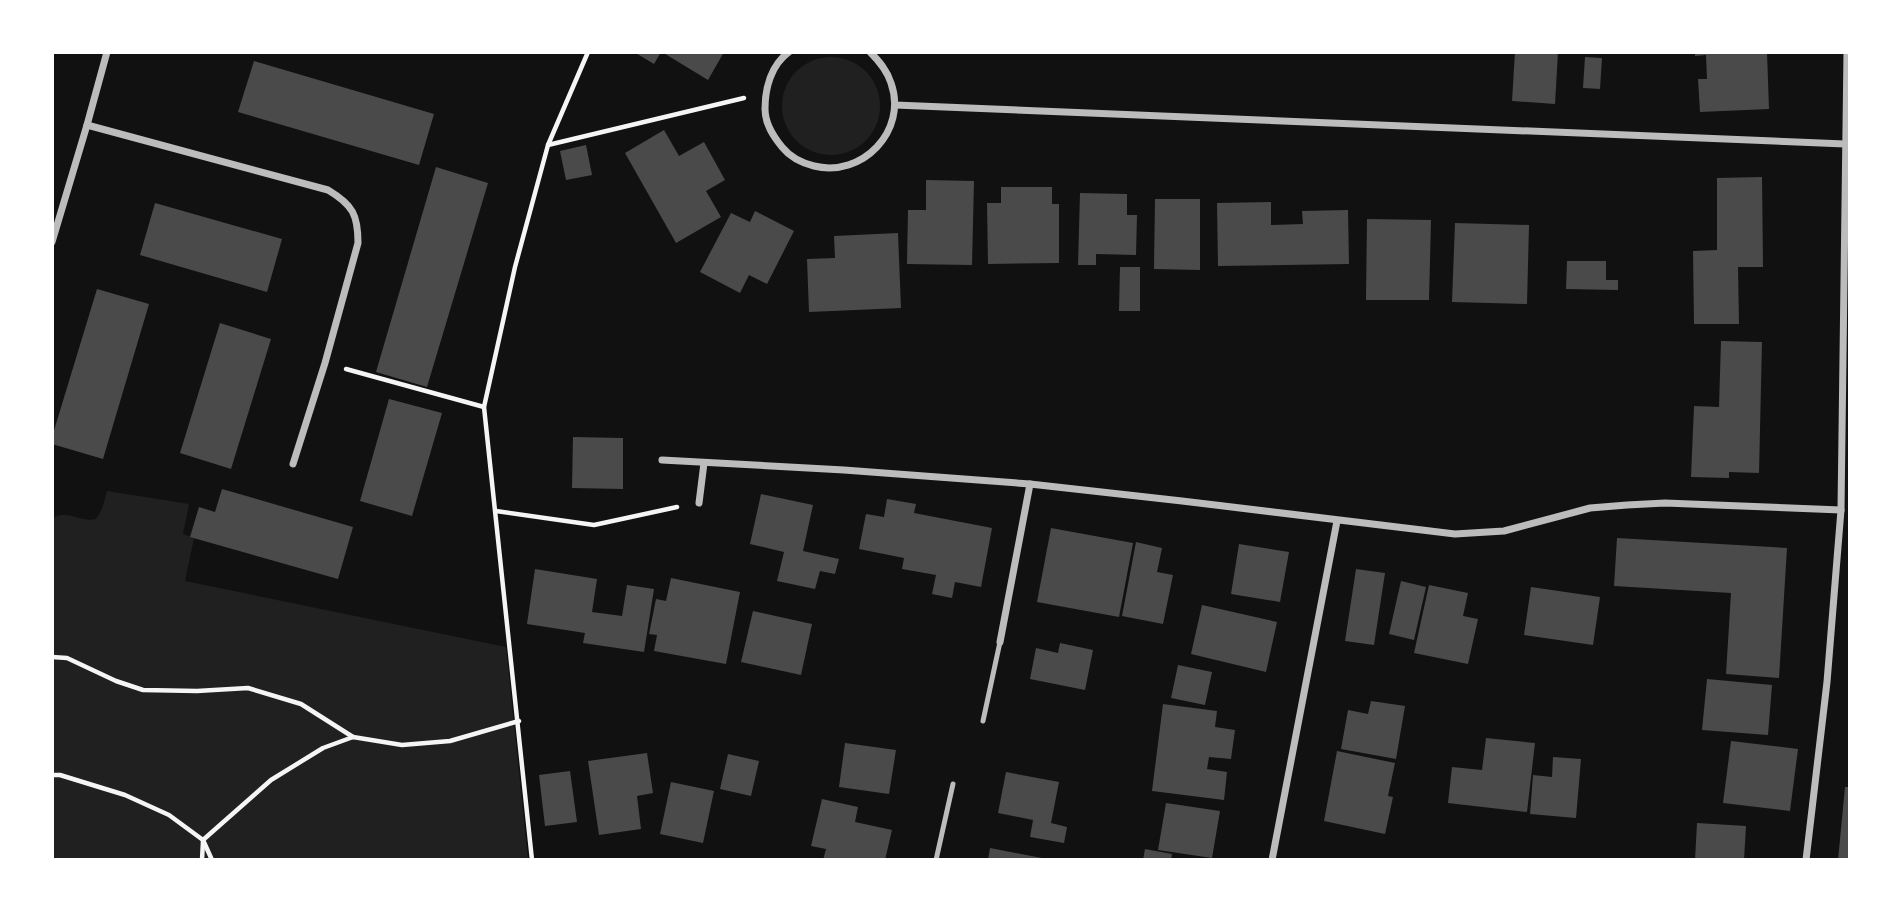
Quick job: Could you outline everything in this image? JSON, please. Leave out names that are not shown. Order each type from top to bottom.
[{"type":"street","points":[[52,242],[107,52]]},
{"type":"street","points":[[789,52],[772,73],[765,93],[765,115],[773,136],[786,152],[804,163],[824,168],[845,167],[865,158],[880,144],[891,126],[895,105],[892,84],[882,64],[870,52]]},
{"type":"street","points":[[1806,859],[1827,682],[1846,399],[1847,52]]},
{"type":"street","points":[[895,105],[1845,144]]},
{"type":"street","points":[[87,125],[328,190],[352,209],[358,223],[358,243],[325,363],[293,464]]},
{"type":"street","points":[[662,460],[1030,484],[1455,534],[1504,531],[1590,508],[1627,505],[1665,503],[1840,510]]},
{"type":"street","points":[[699,503],[704,463]]},
{"type":"street","points":[[1000,642],[1030,484]]},
{"type":"street","points":[[1272,859],[1337,521]]},
{"type":"lane","points":[[983,721],[1000,642]]},
{"type":"lane","points":[[936,859],[953,784]]},
{"type":"path","points":[[532,859],[484,407],[515,267],[548,145],[588,52]]},
{"type":"path","points":[[548,145],[765,93]]},
{"type":"path","points":[[325,363],[484,407]]},
{"type":"path","points":[[496,511],[594,525],[699,503]]},
{"type":"path","points":[[52,657],[67,658],[116,681],[143,690],[248,688],[301,704],[353,737],[402,744],[450,741],[519,721]]},
{"type":"path","points":[[202,859],[203,840],[271,780],[323,748],[353,737]]},
{"type":"path","points":[[52,775],[60,775],[125,795],[169,815],[203,840],[212,859]]},
{"type":"shaded area","points":[[831,57],[850,61],[866,71],[876,87],[880,106],[876,125],[866,141],[850,151],[831,155],[812,151],[796,141],[786,125],[782,106],[786,87],[796,71],[812,61]]},
{"type":"shaded area","points":[[107,491],[189,504],[183,534],[194,538],[185,581],[506,647],[528,859],[53,859],[52,518],[69,515],[96,519]]},
{"type":"building","points":[[634,52],[661,52],[654,64]]},
{"type":"building","points":[[662,52],[724,52],[708,80]]},
{"type":"building","points":[[1515,52],[1558,52],[1555,104],[1512,101]]},
{"type":"building","points":[[1695,52],[1767,52],[1769,109],[1700,112],[1698,79],[1707,79],[1706,55],[1695,56]]},
{"type":"building","points":[[1585,57],[1602,58],[1600,89],[1583,88]]},
{"type":"building","points":[[254,61],[434,114],[419,165],[238,112]]},
{"type":"building","points":[[664,130],[679,156],[704,142],[725,180],[706,191],[721,217],[676,243],[625,153]]},
{"type":"building","points":[[586,145],[592,175],[566,180],[560,151]]},
{"type":"building","points":[[436,167],[488,183],[427,387],[376,372]]},
{"type":"building","points":[[1762,177],[1763,267],[1738,267],[1739,324],[1694,324],[1693,251],[1717,250],[1717,178]]},
{"type":"building","points":[[926,180],[974,181],[972,265],[907,264],[908,210],[926,210]]},
{"type":"building","points":[[1001,187],[1052,187],[1052,204],[1059,204],[1059,263],[988,264],[987,203],[1001,203]]},
{"type":"building","points":[[1080,193],[1127,194],[1127,215],[1137,215],[1136,255],[1096,254],[1096,265],[1078,265]]},
{"type":"building","points":[[1155,199],[1200,199],[1200,270],[1154,269]]},
{"type":"building","points":[[1271,202],[1271,225],[1303,224],[1302,211],[1348,210],[1349,264],[1218,266],[1217,203]]},
{"type":"building","points":[[155,203],[282,239],[267,292],[140,255]]},
{"type":"building","points":[[755,211],[794,231],[767,284],[749,275],[740,293],[700,272],[731,213],[750,222]]},
{"type":"building","points":[[1367,219],[1431,220],[1429,300],[1366,300]]},
{"type":"building","points":[[1455,223],[1529,225],[1527,304],[1452,302]]},
{"type":"building","points":[[898,233],[901,308],[809,312],[807,259],[835,258],[834,236]]},
{"type":"building","points":[[1567,261],[1606,261],[1606,280],[1618,280],[1618,290],[1566,289]]},
{"type":"building","points":[[1120,267],[1140,267],[1140,311],[1119,311]]},
{"type":"building","points":[[97,289],[149,304],[103,459],[52,444]]},
{"type":"building","points":[[220,323],[271,339],[231,469],[180,453]]},
{"type":"building","points":[[1721,341],[1762,342],[1759,473],[1729,472],[1729,478],[1691,477],[1694,406],[1719,407]]},
{"type":"building","points":[[389,399],[442,413],[412,516],[360,501]]},
{"type":"building","points":[[573,437],[623,438],[623,489],[572,488]]},
{"type":"building","points":[[222,489],[353,527],[338,579],[190,537],[199,507],[215,512]]},
{"type":"building","points":[[761,494],[813,505],[803,551],[839,559],[835,574],[820,571],[815,589],[777,581],[784,552],[750,544]]},
{"type":"building","points":[[887,499],[916,504],[914,513],[992,528],[981,587],[955,582],[952,598],[932,594],[936,575],[902,569],[904,558],[859,549],[866,514],[884,517]]},
{"type":"building","points":[[1051,528],[1133,543],[1119,617],[1037,602]]},
{"type":"building","points":[[1617,538],[1787,548],[1779,678],[1726,674],[1731,593],[1614,586]]},
{"type":"building","points":[[1136,542],[1162,548],[1157,572],[1173,575],[1163,624],[1122,616]]},
{"type":"building","points":[[1239,544],[1289,552],[1280,602],[1231,594]]},
{"type":"building","points":[[535,569],[597,579],[592,612],[622,616],[627,585],[654,589],[644,652],[583,643],[585,633],[527,624]]},
{"type":"building","points":[[1356,569],[1385,573],[1374,645],[1345,641]]},
{"type":"building","points":[[671,578],[740,592],[726,664],[654,651],[657,635],[649,634],[656,599],[666,601]]},
{"type":"building","points":[[1401,581],[1426,587],[1414,640],[1389,634]]},
{"type":"building","points":[[1429,585],[1468,593],[1463,616],[1478,619],[1468,664],[1414,653]]},
{"type":"building","points":[[1531,587],[1600,597],[1593,645],[1524,635]]},
{"type":"building","points":[[1202,605],[1277,622],[1266,672],[1191,654]]},
{"type":"building","points":[[753,611],[812,624],[801,675],[741,662]]},
{"type":"building","points":[[1060,643],[1093,650],[1085,690],[1030,679],[1036,648],[1058,653]]},
{"type":"building","points":[[1178,665],[1212,672],[1205,705],[1171,698]]},
{"type":"building","points":[[1707,679],[1772,685],[1768,735],[1702,730]]},
{"type":"building","points":[[1371,701],[1405,706],[1396,759],[1341,749],[1348,710],[1368,714]]},
{"type":"building","points":[[1163,704],[1217,711],[1215,727],[1235,730],[1231,759],[1209,757],[1207,769],[1227,772],[1224,800],[1152,791]]},
{"type":"building","points":[[1486,738],[1535,743],[1527,812],[1448,803],[1452,767],[1482,770]]},
{"type":"building","points":[[1731,741],[1798,749],[1790,811],[1723,803]]},
{"type":"building","points":[[845,743],[896,750],[889,794],[839,787]]},
{"type":"building","points":[[1337,751],[1395,763],[1388,796],[1393,797],[1385,834],[1324,821]]},
{"type":"building","points":[[647,753],[653,793],[637,796],[641,829],[599,835],[588,761]]},
{"type":"building","points":[[728,754],[759,761],[751,796],[720,789]]},
{"type":"building","points":[[1553,757],[1581,759],[1576,818],[1530,814],[1533,775],[1552,777]]},
{"type":"building","points":[[570,771],[577,822],[545,826],[539,775]]},
{"type":"building","points":[[1006,772],[1059,782],[1051,823],[1067,827],[1064,843],[1030,837],[1033,820],[998,813]]},
{"type":"building","points":[[671,782],[714,791],[703,843],[660,834]]},
{"type":"building","points":[[1845,787],[1850,787],[1850,860],[1838,860]]},
{"type":"building","points":[[822,799],[858,807],[855,822],[892,830],[885,860],[823,860],[826,849],[811,846]]},
{"type":"building","points":[[1166,803],[1220,811],[1212,858],[1158,850]]},
{"type":"building","points":[[1697,823],[1746,826],[1744,860],[1695,860]]},
{"type":"building","points":[[990,848],[1042,858],[1042,860],[988,860]]},
{"type":"building","points":[[1145,849],[1172,854],[1171,860],[1143,860]]}]
